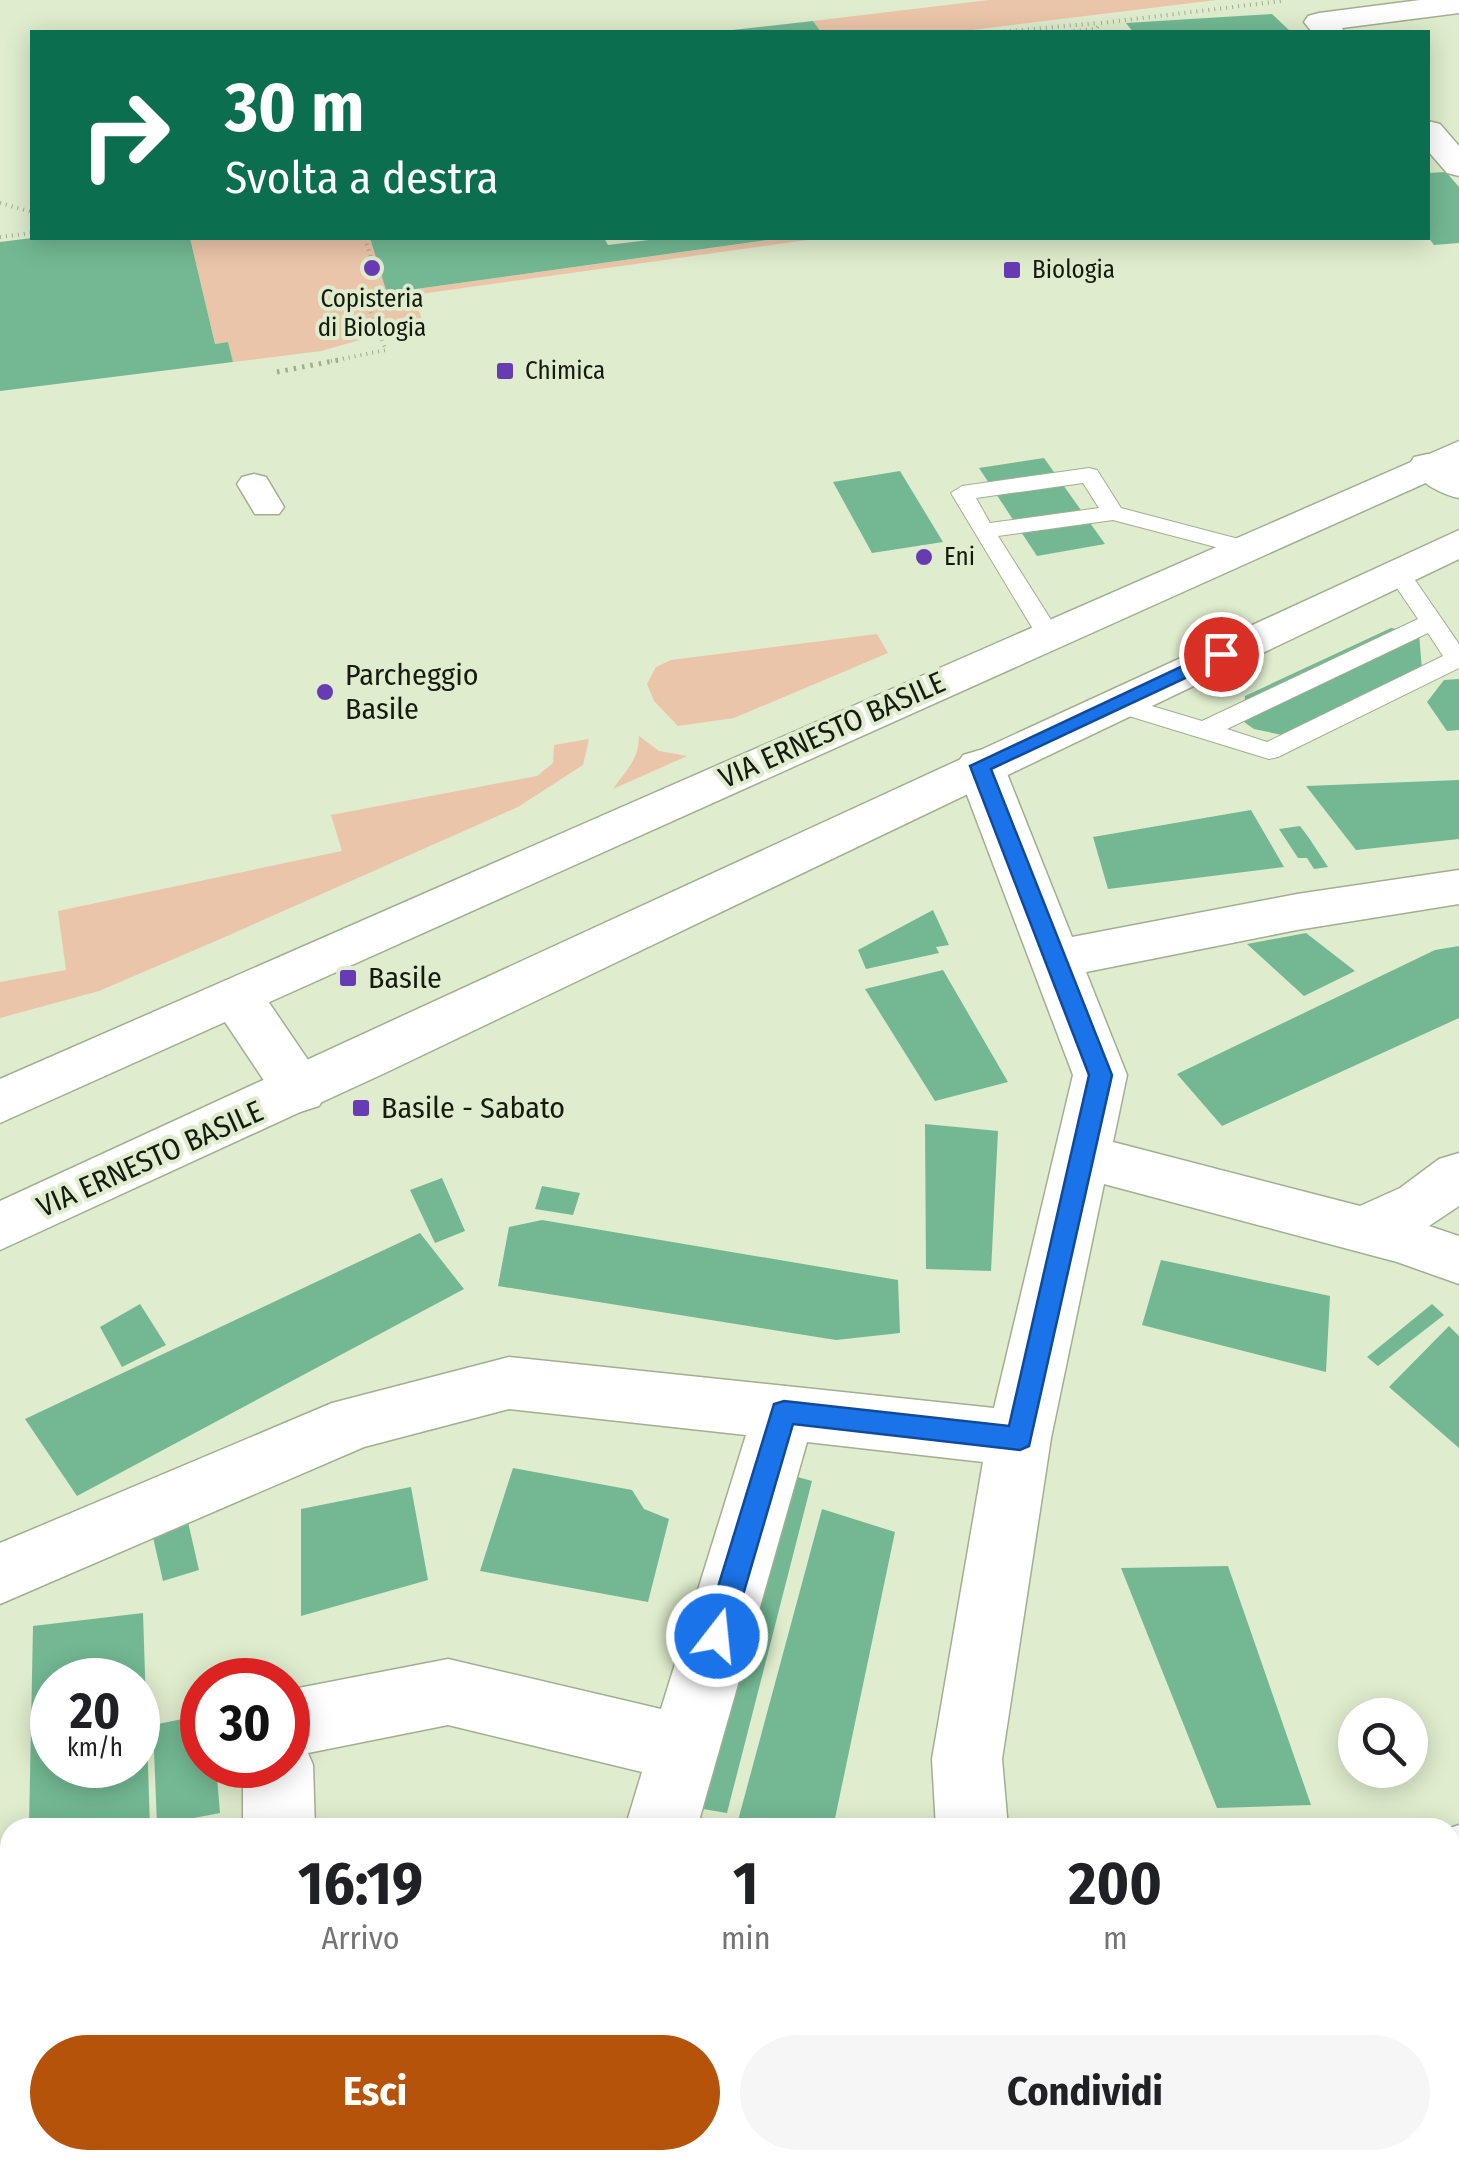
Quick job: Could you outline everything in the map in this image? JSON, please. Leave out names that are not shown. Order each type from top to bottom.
[{"type":"street","points":[[1327,30],[1319,22],[1459,4]]},
{"type":"street","points":[[1430,133],[1459,166]]},
{"type":"street","name":"VIA ERNESTO BASILE","points":[[0,1102],[238,999],[1242,547],[1449,468]]},
{"type":"street","name":"VIA ERNESTO BASILE","points":[[0,1227],[300,1091],[980,766],[1459,544]]},
{"type":"street","points":[[971,1818],[966,1760],[1020,1438],[1100,1075],[980,766]]},
{"type":"street","points":[[1056,959],[1297,912],[1459,887]]},
{"type":"street","name":"VIA ERNESTO BASILE","points":[[238,999],[300,1091]]},
{"type":"street","points":[[1081,1156],[1363,1230],[1459,1260]]},
{"type":"street","points":[[1363,1230],[1420,1204],[1459,1174]]},
{"type":"street","points":[[0,1574],[354,1422],[508,1383],[1020,1438]]},
{"type":"street","points":[[663,1818],[784,1412]]},
{"type":"street","points":[[310,1720],[448,1692],[684,1748]]},
{"type":"street","points":[[278,1788],[279,1818]]},
{"type":"lane","points":[[1048,634],[962,493],[1089,475],[1114,513]]},
{"type":"lane","points":[[984,531],[1114,513],[1242,547]]},
{"type":"lane","points":[[1115,703],[1270,750],[1457,659],[1398,572]]},
{"type":"lane","points":[[1204,730],[1432,622]]},
{"type":"path","points":[[1015,30],[1294,0]]},
{"type":"path","points":[[1087,30],[1096,29],[1101,23]]},
{"type":"path","points":[[0,203],[30,211]]},
{"type":"path","points":[[0,237],[30,233]]},
{"type":"path","points":[[366,240],[373,265]]},
{"type":"path","points":[[278,372],[386,350],[365,300]]},
{"type":"shaded area","points":[[989,0],[1216,0],[972,30],[820,30],[813,21]]},
{"type":"shaded area","points":[[190,240],[371,240],[388,293],[770,240],[808,240],[413,295],[423,322],[321,351],[233,362],[228,342],[215,344]]},
{"type":"shaded area","points":[[877,634],[888,653],[734,718],[678,726],[654,701],[647,684],[656,667],[671,660]]},
{"type":"shaded area","points":[[639,736],[659,751],[687,756],[613,789],[634,758]]},
{"type":"shaded area","points":[[589,739],[583,765],[518,807],[99,991],[0,1018],[0,982],[66,970],[58,911],[342,851],[331,815],[537,776],[553,763],[554,745]]},
{"type":"building","points":[[1272,14],[1289,30],[1131,30],[1126,23]]},
{"type":"building","points":[[813,21],[820,30],[732,30]]},
{"type":"building","points":[[1446,172],[1459,187],[1459,243],[1434,245],[1430,240],[1430,173]]},
{"type":"building","points":[[30,238],[190,240],[215,344],[228,342],[233,362],[0,391],[0,242]]},
{"type":"building","points":[[371,240],[605,240],[608,245],[649,240],[768,240],[387,293]]},
{"type":"building","points":[[1044,458],[1105,544],[1037,556],[979,468]]},
{"type":"building","points":[[900,471],[943,542],[872,553],[833,482]]},
{"type":"building","points":[[1391,628],[1419,633],[1423,682],[1301,739],[1254,729],[1244,722],[1245,696]]},
{"type":"building","points":[[1459,679],[1459,730],[1447,731],[1427,702],[1444,680]]},
{"type":"building","points":[[1459,780],[1459,839],[1356,850],[1306,786]]},
{"type":"building","points":[[1251,810],[1284,867],[1108,889],[1093,837]]},
{"type":"building","points":[[1300,826],[1328,867],[1314,869],[1307,858],[1298,858],[1279,829]]},
{"type":"building","points":[[933,910],[949,945],[936,947],[939,953],[866,969],[858,950]]},
{"type":"building","points":[[1306,933],[1355,971],[1304,996],[1247,944]]},
{"type":"building","points":[[1459,946],[1459,1018],[1222,1126],[1177,1074],[1435,950]]},
{"type":"building","points":[[943,970],[1008,1082],[935,1101],[865,989]]},
{"type":"building","points":[[925,1124],[998,1131],[991,1271],[926,1269]]},
{"type":"building","points":[[442,1178],[465,1231],[435,1243],[410,1190]]},
{"type":"building","points":[[542,1186],[580,1193],[573,1215],[535,1209]]},
{"type":"building","points":[[542,1220],[898,1280],[900,1333],[836,1340],[498,1286],[509,1227]]},
{"type":"building","points":[[420,1233],[464,1289],[77,1496],[25,1419]]},
{"type":"building","points":[[1161,1260],[1330,1296],[1326,1372],[1142,1325]]},
{"type":"building","points":[[140,1304],[166,1345],[122,1367],[100,1327]]},
{"type":"building","points":[[1432,1304],[1444,1315],[1378,1366],[1367,1357]]},
{"type":"building","points":[[1449,1326],[1459,1336],[1459,1448],[1389,1387]]},
{"type":"building","points":[[513,1468],[632,1490],[644,1509],[669,1519],[648,1602],[480,1571]]},
{"type":"building","points":[[780,1472],[812,1481],[727,1813],[691,1807]]},
{"type":"building","points":[[411,1487],[428,1580],[301,1616],[301,1509]]},
{"type":"building","points":[[822,1509],[895,1532],[835,1818],[739,1818]]},
{"type":"building","points":[[188,1522],[199,1570],[163,1581],[152,1533]]},
{"type":"building","points":[[1228,1566],[1311,1805],[1217,1808],[1121,1568]]},
{"type":"building","points":[[143,1613],[144,1658],[32,1658],[33,1626]]},
{"type":"building","points":[[180,1719],[180,1788],[218,1788],[220,1813],[157,1818],[160,1724]]},
{"type":"building","points":[[30,1778],[30,1788],[149,1788],[150,1818],[29,1818]]},
{"type":"place","name":"Copisteria di Biologia","points":[[372,268]]},
{"type":"place","name":"Biologia","points":[[1012,270]]},
{"type":"place","name":"Chimica","points":[[505,371]]},
{"type":"place","name":"Eni","points":[[924,557]]},
{"type":"place","name":"Parcheggio Basile","points":[[325,692]]},
{"type":"place","name":"Basile","points":[[348,978]]},
{"type":"place","name":"Basile - Sabato","points":[[361,1108]]},
{"type":"route","points":[[717,1636],[784,1412],[1020,1438],[1100,1075],[980,766],[1221,654]]}]
